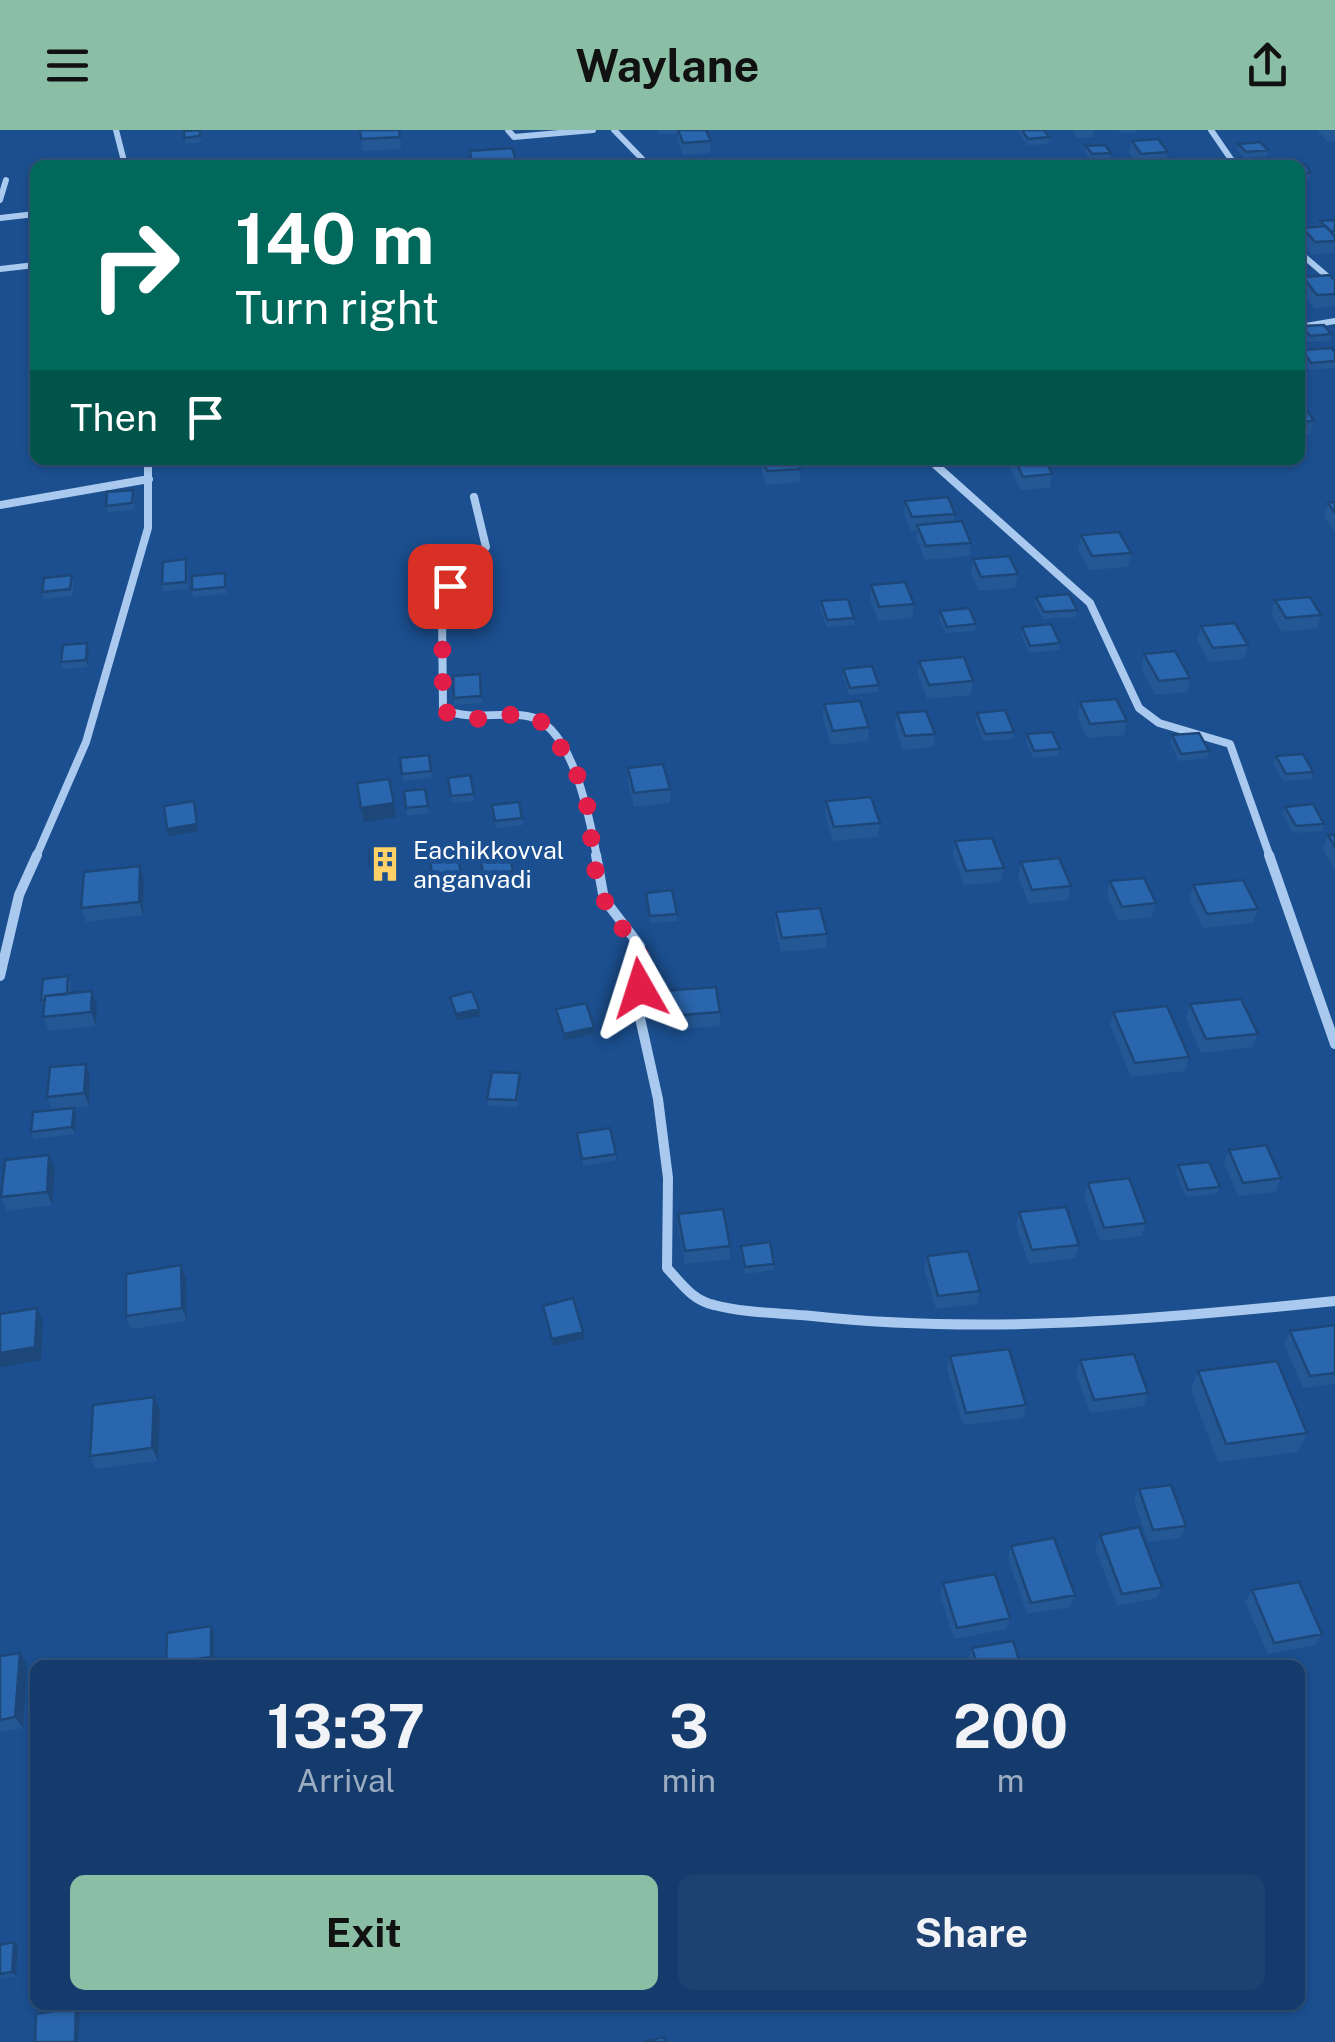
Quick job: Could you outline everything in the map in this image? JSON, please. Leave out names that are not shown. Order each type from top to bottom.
[{"type":"street","points":[[116,130],[125,160]]},
{"type":"street","points":[[508,130],[514,137],[542,137],[593,130]]},
{"type":"street","points":[[614,130],[643,160]]},
{"type":"street","points":[[1211,130],[1232,160]]},
{"type":"street","points":[[0,200],[6,180]]},
{"type":"street","points":[[0,218],[30,215]]},
{"type":"street","points":[[1305,257],[1335,283]]},
{"type":"street","points":[[0,269],[30,266]]},
{"type":"street","points":[[1305,326],[1335,322]]},
{"type":"street","points":[[0,976],[18,895],[86,742],[148,528],[148,465]]},
{"type":"street","points":[[936,465],[1090,603],[1139,708],[1150,721],[1210,732],[1230,744],[1335,1044]]},
{"type":"street","points":[[0,505],[149,480]]},
{"type":"street","points":[[474,497],[486,547],[450,586],[442,611],[443,709],[462,718],[528,716],[541,721],[571,761],[585,791],[604,898],[640,946],[638,1009],[658,1099],[668,1178],[668,1268],[691,1295],[713,1305],[920,1324],[1019,1326],[1171,1318],[1335,1301]]},
{"type":"building","points":[[200,130],[200,136],[184,138],[184,131]]},
{"type":"building","points":[[360,130],[399,130],[400,137],[361,139]]},
{"type":"building","points":[[678,130],[706,130],[711,141],[683,143]]},
{"type":"building","points":[[1022,130],[1044,130],[1049,137],[1028,139]]},
{"type":"building","points":[[1158,139],[1168,152],[1141,154],[1132,141]]},
{"type":"building","points":[[1260,142],[1268,150],[1246,152],[1238,144]]},
{"type":"building","points":[[1105,145],[1111,153],[1092,154],[1086,146]]},
{"type":"building","points":[[512,148],[516,160],[472,160],[470,151]]},
{"type":"building","points":[[1335,220],[1335,231],[1320,221]]},
{"type":"building","points":[[1326,226],[1335,241],[1315,242],[1305,228]]},
{"type":"building","points":[[1330,275],[1335,281],[1335,294],[1317,295],[1305,277]]},
{"type":"building","points":[[1324,325],[1331,334],[1310,336],[1305,326]]},
{"type":"building","points":[[1332,348],[1335,361],[1311,363],[1305,350]]},
{"type":"building","points":[[765,465],[799,465],[800,469],[767,471]]},
{"type":"building","points":[[1017,465],[1048,465],[1052,474],[1023,477]]},
{"type":"building","points":[[133,490],[132,503],[106,506],[107,492]]},
{"type":"building","points":[[948,497],[955,514],[912,517],[905,501]]},
{"type":"building","points":[[962,521],[971,543],[926,546],[917,525]]},
{"type":"building","points":[[1119,532],[1131,553],[1092,556],[1081,535]]},
{"type":"building","points":[[1009,556],[1018,574],[981,577],[973,559]]},
{"type":"building","points":[[186,559],[186,582],[162,584],[163,562]]},
{"type":"building","points":[[225,573],[225,587],[192,590],[192,576]]},
{"type":"building","points":[[72,575],[70,589],[42,592],[44,578]]},
{"type":"building","points":[[905,582],[914,604],[879,607],[871,585]]},
{"type":"building","points":[[1069,594],[1077,610],[1044,612],[1036,597]]},
{"type":"building","points":[[1310,597],[1321,615],[1286,618],[1275,600]]},
{"type":"building","points":[[848,599],[854,618],[827,620],[821,601]]},
{"type":"building","points":[[969,608],[976,624],[947,627],[940,611]]},
{"type":"building","points":[[1235,623],[1248,645],[1213,648],[1201,626]]},
{"type":"building","points":[[1051,624],[1060,643],[1030,646],[1022,627]]},
{"type":"building","points":[[87,643],[86,660],[61,662],[63,645]]},
{"type":"building","points":[[1175,651],[1190,678],[1159,681],[1144,654]]},
{"type":"building","points":[[964,657],[973,681],[929,685],[919,661]]},
{"type":"building","points":[[872,666],[879,685],[850,688],[843,669]]},
{"type":"building","points":[[480,674],[481,696],[454,698],[453,676]]},
{"type":"building","points":[[1116,699],[1127,721],[1090,724],[1080,702]]},
{"type":"building","points":[[860,701],[869,727],[833,731],[824,704]]},
{"type":"building","points":[[1005,710],[1014,732],[985,734],[977,713]]},
{"type":"building","points":[[926,711],[935,734],[905,736],[897,713]]},
{"type":"building","points":[[1052,732],[1060,749],[1034,751],[1027,734]]},
{"type":"building","points":[[1199,733],[1209,751],[1181,754],[1172,735]]},
{"type":"building","points":[[1303,754],[1313,772],[1286,774],[1276,756]]},
{"type":"building","points":[[429,755],[431,771],[402,774],[400,758]]},
{"type":"building","points":[[663,764],[670,789],[634,793],[628,768]]},
{"type":"building","points":[[470,775],[474,794],[451,796],[448,778]]},
{"type":"building","points":[[389,779],[394,803],[361,808],[357,783]]},
{"type":"building","points":[[425,789],[428,806],[406,808],[404,791]]},
{"type":"building","points":[[871,797],[880,823],[834,827],[826,801]]},
{"type":"building","points":[[194,801],[197,824],[167,829],[164,806]]},
{"type":"building","points":[[519,802],[522,818],[495,821],[492,805]]},
{"type":"building","points":[[1313,804],[1324,824],[1296,826],[1285,807]]},
{"type":"building","points":[[992,838],[1004,868],[966,871],[955,841]]},
{"type":"building","points":[[397,844],[398,864],[370,866],[369,851]]},
{"type":"building","points":[[507,845],[513,871],[484,876],[478,850]]},
{"type":"building","points":[[457,852],[461,874],[433,878],[429,856]]},
{"type":"building","points":[[1059,858],[1071,886],[1032,890],[1021,862]]},
{"type":"building","points":[[140,866],[139,902],[81,908],[84,872]]},
{"type":"building","points":[[1144,878],[1156,903],[1122,907],[1110,881]]},
{"type":"building","points":[[1243,880],[1258,909],[1207,914],[1193,885]]},
{"type":"building","points":[[672,890],[677,914],[650,916],[646,893]]},
{"type":"building","points":[[820,908],[827,934],[782,938],[776,912]]},
{"type":"building","points":[[68,976],[67,994],[45,996],[41,1001],[43,979]]},
{"type":"building","points":[[716,987],[720,1012],[667,1016],[663,991]]},
{"type":"building","points":[[92,991],[91,1012],[43,1017],[45,996]]},
{"type":"building","points":[[472,991],[479,1009],[456,1014],[450,997]]},
{"type":"building","points":[[1241,999],[1258,1034],[1206,1039],[1190,1004]]},
{"type":"building","points":[[586,1003],[594,1027],[564,1034],[556,1009]]},
{"type":"building","points":[[1167,1006],[1189,1057],[1135,1063],[1113,1012]]},
{"type":"building","points":[[86,1064],[84,1093],[47,1097],[50,1067]]},
{"type":"building","points":[[492,1072],[520,1073],[516,1100],[487,1099]]},
{"type":"building","points":[[74,1108],[72,1127],[31,1132],[33,1112]]},
{"type":"building","points":[[610,1128],[616,1154],[582,1159],[577,1133]]},
{"type":"building","points":[[1266,1145],[1281,1178],[1243,1183],[1229,1150]]},
{"type":"building","points":[[49,1155],[47,1192],[1,1197],[5,1160]]},
{"type":"building","points":[[1209,1162],[1220,1187],[1188,1190],[1178,1165]]},
{"type":"building","points":[[1129,1178],[1146,1223],[1104,1228],[1088,1183]]},
{"type":"building","points":[[1066,1207],[1079,1245],[1032,1250],[1019,1212]]},
{"type":"building","points":[[723,1209],[730,1246],[685,1251],[678,1214]]},
{"type":"building","points":[[770,1242],[774,1264],[745,1267],[741,1246]]},
{"type":"building","points":[[968,1251],[980,1291],[938,1296],[927,1256]]},
{"type":"building","points":[[181,1265],[182,1308],[126,1316],[126,1274]]},
{"type":"building","points":[[573,1298],[583,1332],[552,1339],[543,1306]]},
{"type":"building","points":[[37,1308],[35,1347],[0,1353],[0,1314]]},
{"type":"building","points":[[1335,1325],[1335,1373],[1310,1376],[1290,1331]]},
{"type":"building","points":[[1009,1349],[1026,1405],[966,1413],[950,1356]]},
{"type":"building","points":[[1134,1354],[1148,1393],[1094,1400],[1080,1360]]},
{"type":"building","points":[[1277,1361],[1307,1433],[1226,1444],[1198,1371]]},
{"type":"building","points":[[154,1397],[152,1448],[90,1456],[93,1405]]},
{"type":"building","points":[[1171,1485],[1186,1526],[1153,1530],[1139,1489]]},
{"type":"building","points":[[1139,1527],[1162,1587],[1122,1594],[1100,1535]]},
{"type":"building","points":[[1054,1538],[1075,1595],[1031,1603],[1011,1546]]},
{"type":"building","points":[[995,1574],[1010,1618],[957,1628],[943,1583]]},
{"type":"building","points":[[1299,1582],[1322,1634],[1274,1643],[1252,1590]]},
{"type":"building","points":[[211,1626],[211,1657],[166,1660],[167,1633]]},
{"type":"building","points":[[1013,1641],[1019,1660],[976,1660],[972,1648]]},
{"type":"building","points":[[20,1653],[15,1717],[0,1720],[0,1656]]},
{"type":"building","points":[[14,1942],[12,1972],[0,1974],[0,1945]]},
{"type":"building","points":[[76,2010],[75,2042],[35,2042],[36,2014]]},
{"type":"place","name":"Eachikkovval anganvadi","points":[[385,864]]},
{"type":"route","points":[[450,586],[448,604],[442,611],[443,709],[462,718],[528,716],[541,721],[571,761],[592,816],[604,898],[640,946],[640,988]]}]
